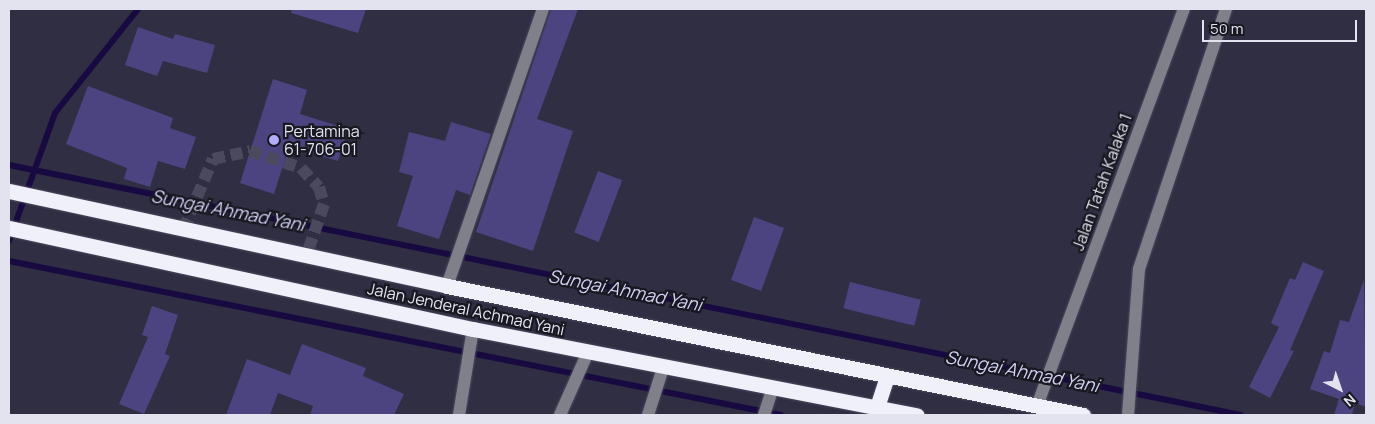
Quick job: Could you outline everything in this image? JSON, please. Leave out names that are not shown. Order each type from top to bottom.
[{"type":"highway","name":"Jalan Jenderal Achmad Yani","points":[[9,191],[90,207],[183,230],[447,286],[887,377],[1083,415]]},
{"type":"highway","name":"Jalan Jenderal Achmad Yani","points":[[9,228],[473,329],[585,359],[769,402],[877,407],[917,415]]},
{"type":"highway","points":[[877,407],[887,377]]},
{"type":"street","points":[[447,286],[543,9]]},
{"type":"street","name":"Jalan Tatah Kalaka 1","points":[[1037,406],[1184,9]]},
{"type":"street","points":[[1128,410],[1129,368],[1139,269],[1226,9]]},
{"type":"street","points":[[459,415],[473,329]]},
{"type":"street","points":[[560,415],[585,359]]},
{"type":"street","points":[[648,415],[660,375]]},
{"type":"building","points":[[292,9],[366,9],[358,33],[291,13]]},
{"type":"building","points":[[551,9],[578,9],[537,119],[573,131],[533,251],[476,232]]},
{"type":"building","points":[[138,27],[173,39],[175,34],[215,45],[207,73],[163,61],[157,76],[125,65]]},
{"type":"building","points":[[273,79],[307,90],[300,114],[348,129],[338,161],[289,146],[274,194],[240,183]]},
{"type":"building","points":[[88,86],[173,118],[170,128],[196,137],[185,169],[158,161],[150,187],[124,179],[127,168],[66,144]]},
{"type":"building","points":[[451,122],[491,134],[470,195],[456,190],[439,239],[397,226],[413,176],[399,172],[409,132],[445,141]]},
{"type":"building","points":[[598,171],[622,180],[599,242],[574,233]]},
{"type":"building","points":[[754,217],[784,228],[761,291],[731,280]]},
{"type":"building","points":[[1303,262],[1324,271],[1290,350],[1294,351],[1270,398],[1249,387],[1279,327],[1271,323],[1290,278],[1295,280]]},
{"type":"building","points":[[1364,280],[1366,407],[1355,403],[1352,415],[1334,415],[1339,399],[1310,389],[1324,351],[1330,353],[1340,320],[1349,322]]},
{"type":"building","points":[[850,282],[921,300],[914,326],[843,308]]},
{"type":"building","points":[[152,306],[178,315],[165,354],[170,356],[144,414],[119,404],[148,337],[142,335]]},
{"type":"building","points":[[302,344],[366,368],[363,376],[404,394],[394,415],[310,415],[313,406],[278,393],[270,415],[226,415],[247,359],[290,375]]},
{"type":"waterway","points":[[9,241],[55,113],[138,9]]},
{"type":"waterway","name":"Sungai Ahmad Yani","points":[[9,165],[1241,415]]},
{"type":"waterway","name":"Sungai Ahmad Yani","points":[[9,261],[781,415]]},
{"type":"tunnel","points":[[183,230],[213,159],[250,151],[301,168],[319,187],[324,204],[307,254]]},
{"type":"place","name":"Pertamina 61-706-01","points":[[274,140]]}]
